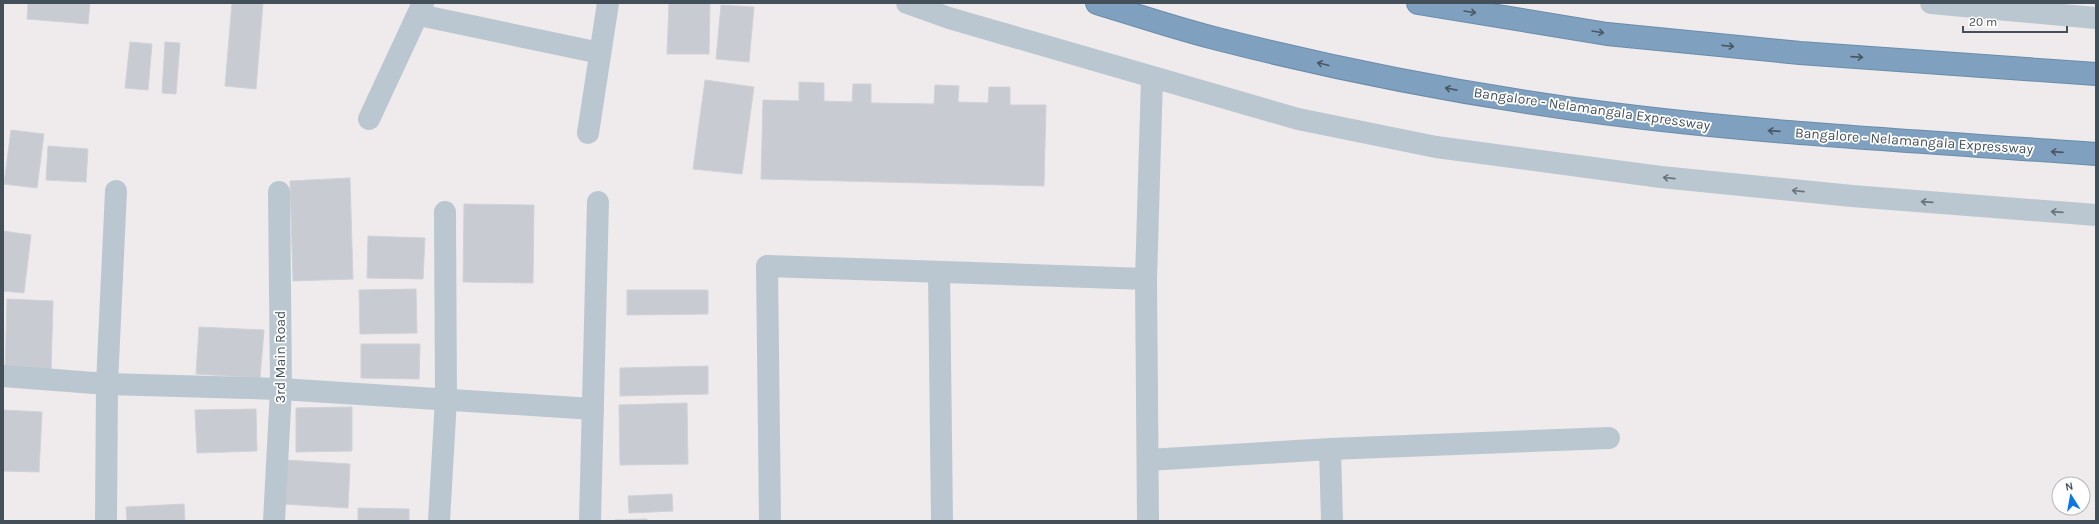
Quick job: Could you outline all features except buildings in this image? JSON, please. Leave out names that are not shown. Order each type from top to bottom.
[{"type":"highway","name":"Bangalore - Nelamangala Expressway","points":[[1097,3],[1212,37],[1334,67],[1493,97],[1604,113],[1739,128],[2096,154]]},
{"type":"highway","points":[[1418,3],[1607,34],[1800,53],[2096,74]]},
{"type":"street","points":[[588,133],[608,3]]},
{"type":"street","points":[[907,3],[949,18],[1152,78],[1298,119],[1436,148],[1661,178],[1852,196],[2096,215]]},
{"type":"street","points":[[1931,3],[2096,18]]},
{"type":"street","points":[[369,119],[421,9],[600,53]]},
{"type":"street","points":[[1148,521],[1146,279],[1152,78]]},
{"type":"street","points":[[106,521],[107,384],[116,191]]},
{"type":"street","name":"3rd Main Road","points":[[274,521],[281,388],[279,192]]},
{"type":"street","points":[[590,521],[598,202]]},
{"type":"street","points":[[440,521],[446,399],[445,212]]},
{"type":"street","points":[[770,521],[767,266],[1146,279]]},
{"type":"street","points":[[939,272],[942,521]]},
{"type":"street","points":[[3,376],[107,384],[281,388],[593,409]]},
{"type":"street","points":[[1148,460],[1330,449],[1609,438]]},
{"type":"street","points":[[1330,449],[1332,521]]}]
